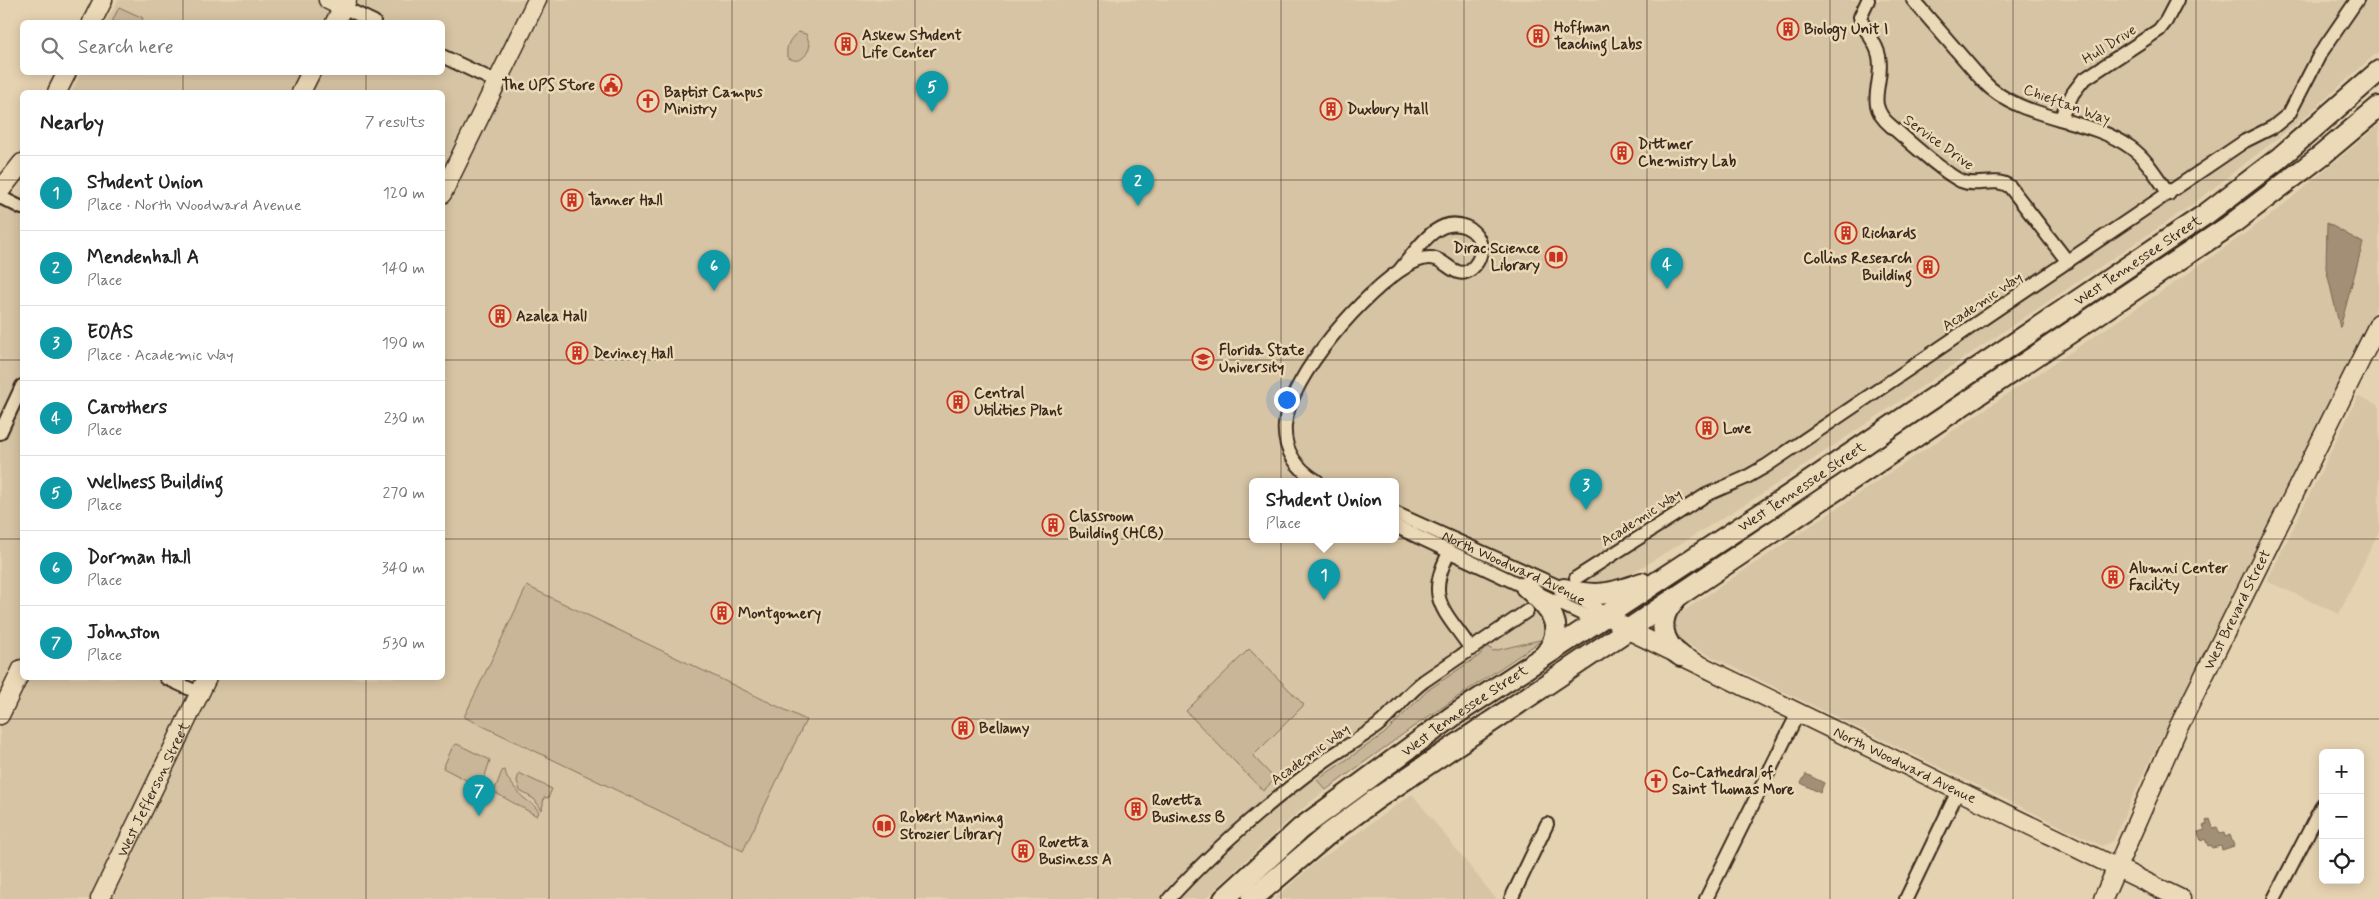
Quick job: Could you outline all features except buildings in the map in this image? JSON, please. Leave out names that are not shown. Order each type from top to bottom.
[{"type":"main road","name":"West Tennessee Street","points":[[1224,899],[1284,842],[1333,803],[1447,720],[1672,572],[2206,214],[2278,159],[2379,71]]},
{"type":"main road","name":"West Tennessee Street","points":[[1252,899],[1343,823],[2229,226],[2322,156],[2379,107]]},
{"type":"main road","points":[[1570,583],[1590,595],[1607,594],[1672,572]]},
{"type":"main road","points":[[1526,587],[1549,610],[1556,623],[1554,639],[1543,657]]},
{"type":"main road","points":[[1678,596],[1667,609],[1662,620],[1668,642],[1681,656]]},
{"type":"street","points":[[93,20],[103,0]]},
{"type":"street","points":[[445,188],[536,0]]},
{"type":"street","name":"Service Drive","points":[[1868,0],[1860,16],[1873,39],[1880,58],[1876,102],[1881,116],[1961,181],[1975,184],[2000,182],[2010,187],[2068,262]]},
{"type":"street","name":"Chieftan Way","points":[[1914,0],[1989,86],[2022,106],[2106,134],[2128,146],[2145,161],[2169,194]]},
{"type":"street","name":"Hull Drive","points":[[2060,119],[2070,97],[2080,83],[2159,30],[2177,0]]},
{"type":"street","name":"Academic Way","points":[[1570,583],[1706,495],[1745,478],[1762,468],[2245,141],[2286,118],[2323,49],[2357,0]]},
{"type":"street","points":[[339,7],[369,20]]},
{"type":"street","points":[[445,57],[497,82]]},
{"type":"street","points":[[58,90],[66,75]]},
{"type":"street","points":[[303,90],[310,75]]},
{"type":"street","points":[[0,191],[20,166]]},
{"type":"street","points":[[0,196],[20,207]]},
{"type":"street","points":[[1313,478],[1298,466],[1286,445],[1285,426],[1290,405],[1315,360],[1341,325],[1364,300],[1399,272],[1413,263],[1430,258],[1437,260],[1456,272],[1466,272],[1478,261],[1482,252],[1480,241],[1474,232],[1467,228],[1455,224],[1442,226],[1428,238],[1399,272]]},
{"type":"street","name":"West Brevard Street","points":[[2103,899],[2178,728],[2379,323]]},
{"type":"street","points":[[0,432],[20,390]]},
{"type":"street","name":"North Woodward Avenue","points":[[1399,515],[1570,583],[1602,618]]},
{"type":"street","name":"North Woodward Avenue","points":[[1399,528],[1526,587],[1628,630],[2181,899]]},
{"type":"street","points":[[1450,551],[1438,574],[1436,592],[1442,606],[1471,649]]},
{"type":"street","name":"Academic Way","points":[[1169,899],[1218,848],[1267,806],[1325,761],[1376,726],[1408,693],[1527,611]]},
{"type":"street","points":[[0,715],[20,673]]},
{"type":"street","points":[[170,680],[199,694]]},
{"type":"street","name":"West Jefferson Street","points":[[100,899],[206,680]]},
{"type":"street","points":[[1706,899],[1798,713]]},
{"type":"street","points":[[1906,899],[1958,791]]},
{"type":"street","points":[[2274,899],[2319,812]]},
{"type":"street","points":[[1511,899],[1548,824]]},
{"type":"shaded area","name":"Florida State University","points":[[118,0],[2379,0],[2379,51],[2305,117],[2189,207],[1760,495],[1619,581],[1544,639],[1378,752],[1309,803],[1205,899],[0,899],[0,205],[20,198],[20,680],[445,680],[445,90],[73,90],[80,75],[445,75],[445,20],[107,20]]},
{"type":"shaded area","points":[[119,7],[143,18],[142,20],[113,20]]},
{"type":"shaded area","points":[[798,32],[806,34],[810,45],[802,59],[795,60],[787,57],[787,49],[790,40]]},
{"type":"shaded area","points":[[2379,125],[2379,301],[2139,783],[2113,841],[2102,846],[1677,638],[1672,629],[1673,618],[2180,279],[2271,215]]},
{"type":"shaded area","points":[[2327,223],[2363,243],[2340,328],[2326,268]]},
{"type":"shaded area","points":[[2358,396],[2379,405],[2379,531],[2339,614],[2267,581]]},
{"type":"shaded area","points":[[527,586],[806,720],[743,851],[464,717]]},
{"type":"shaded area","points":[[1544,639],[1413,727],[1326,790],[1317,780],[1384,734],[1428,690],[1480,655],[1487,645],[1493,651]]},
{"type":"shaded area","points":[[1249,649],[1304,705],[1253,756],[1275,779],[1263,791],[1186,711]]},
{"type":"shaded area","points":[[457,744],[490,760],[485,776],[479,783],[472,783],[443,768],[453,746]]},
{"type":"shaded area","points":[[505,770],[507,778],[517,791],[537,809],[539,812],[537,816],[494,792],[502,771]]},
{"type":"shaded area","points":[[519,773],[552,789],[548,798],[544,797],[542,810],[534,799],[520,791],[517,781]]},
{"type":"shaded area","points":[[1806,774],[1824,783],[1820,793],[1801,783]]},
{"type":"shaded area","points":[[1412,794],[1496,899],[1274,899],[1314,864]]},
{"type":"shaded area","points":[[2210,819],[2213,828],[2217,827],[2220,834],[2224,833],[2225,837],[2230,835],[2234,846],[2222,850],[2221,846],[2212,848],[2211,845],[2208,846],[2205,839],[2201,841],[2198,832],[2205,830],[2203,826]]},
{"type":"place","name":"Biology Unit I","points":[[1788,29]]},
{"type":"place","name":"Hoffman Teaching Labs","points":[[1538,36]]},
{"type":"place","name":"Askew Student Life Center","points":[[846,44]]},
{"type":"place","name":"The UPS Store","points":[[611,85]]},
{"type":"place","name":"Baptist Campus Ministry","points":[[648,101]]},
{"type":"place","name":"Duxbury Hall","points":[[1331,109]]},
{"type":"place","name":"Wellness Building","points":[[932,112]]},
{"type":"place","name":"Dittmer Chemistry Lab","points":[[1622,153]]},
{"type":"place","name":"Tanner Hall","points":[[572,200]]},
{"type":"place","name":"Mendenhall A","points":[[1138,206]]},
{"type":"place","name":"Richards","points":[[1846,233]]},
{"type":"place","name":"Dirac Science Library","points":[[1556,257]]},
{"type":"place","name":"Collins Research Building","points":[[1928,267]]},
{"type":"place","name":"Carothers","points":[[1667,289]]},
{"type":"place","name":"Dorman Hall","points":[[714,291]]},
{"type":"place","name":"Azalea Hall","points":[[500,316]]},
{"type":"place","name":"Deviney Hall","points":[[577,353]]},
{"type":"place","name":"Florida State University","points":[[1203,359]]},
{"type":"place","name":"Central Utilities Plant","points":[[958,402]]},
{"type":"place","name":"Love","points":[[1707,428]]},
{"type":"place","name":"EOAS","points":[[1586,510]]},
{"type":"place","name":"Classroom Building (HCB)","points":[[1053,525]]},
{"type":"place","name":"Alumni Center Facility","points":[[2113,577]]},
{"type":"place","name":"Student Union","points":[[1324,600]]},
{"type":"place","name":"Montgomery","points":[[722,613]]},
{"type":"place","name":"Bellamy","points":[[963,728]]},
{"type":"place","name":"Co-Cathedral of Saint Thomas More","points":[[1656,781]]},
{"type":"place","name":"Rovetta Business B","points":[[1136,809]]},
{"type":"place","name":"Johnston","points":[[479,816]]},
{"type":"place","name":"Robert Manning Strozier Library","points":[[884,826]]},
{"type":"place","name":"Rovetta Business A","points":[[1023,851]]}]
